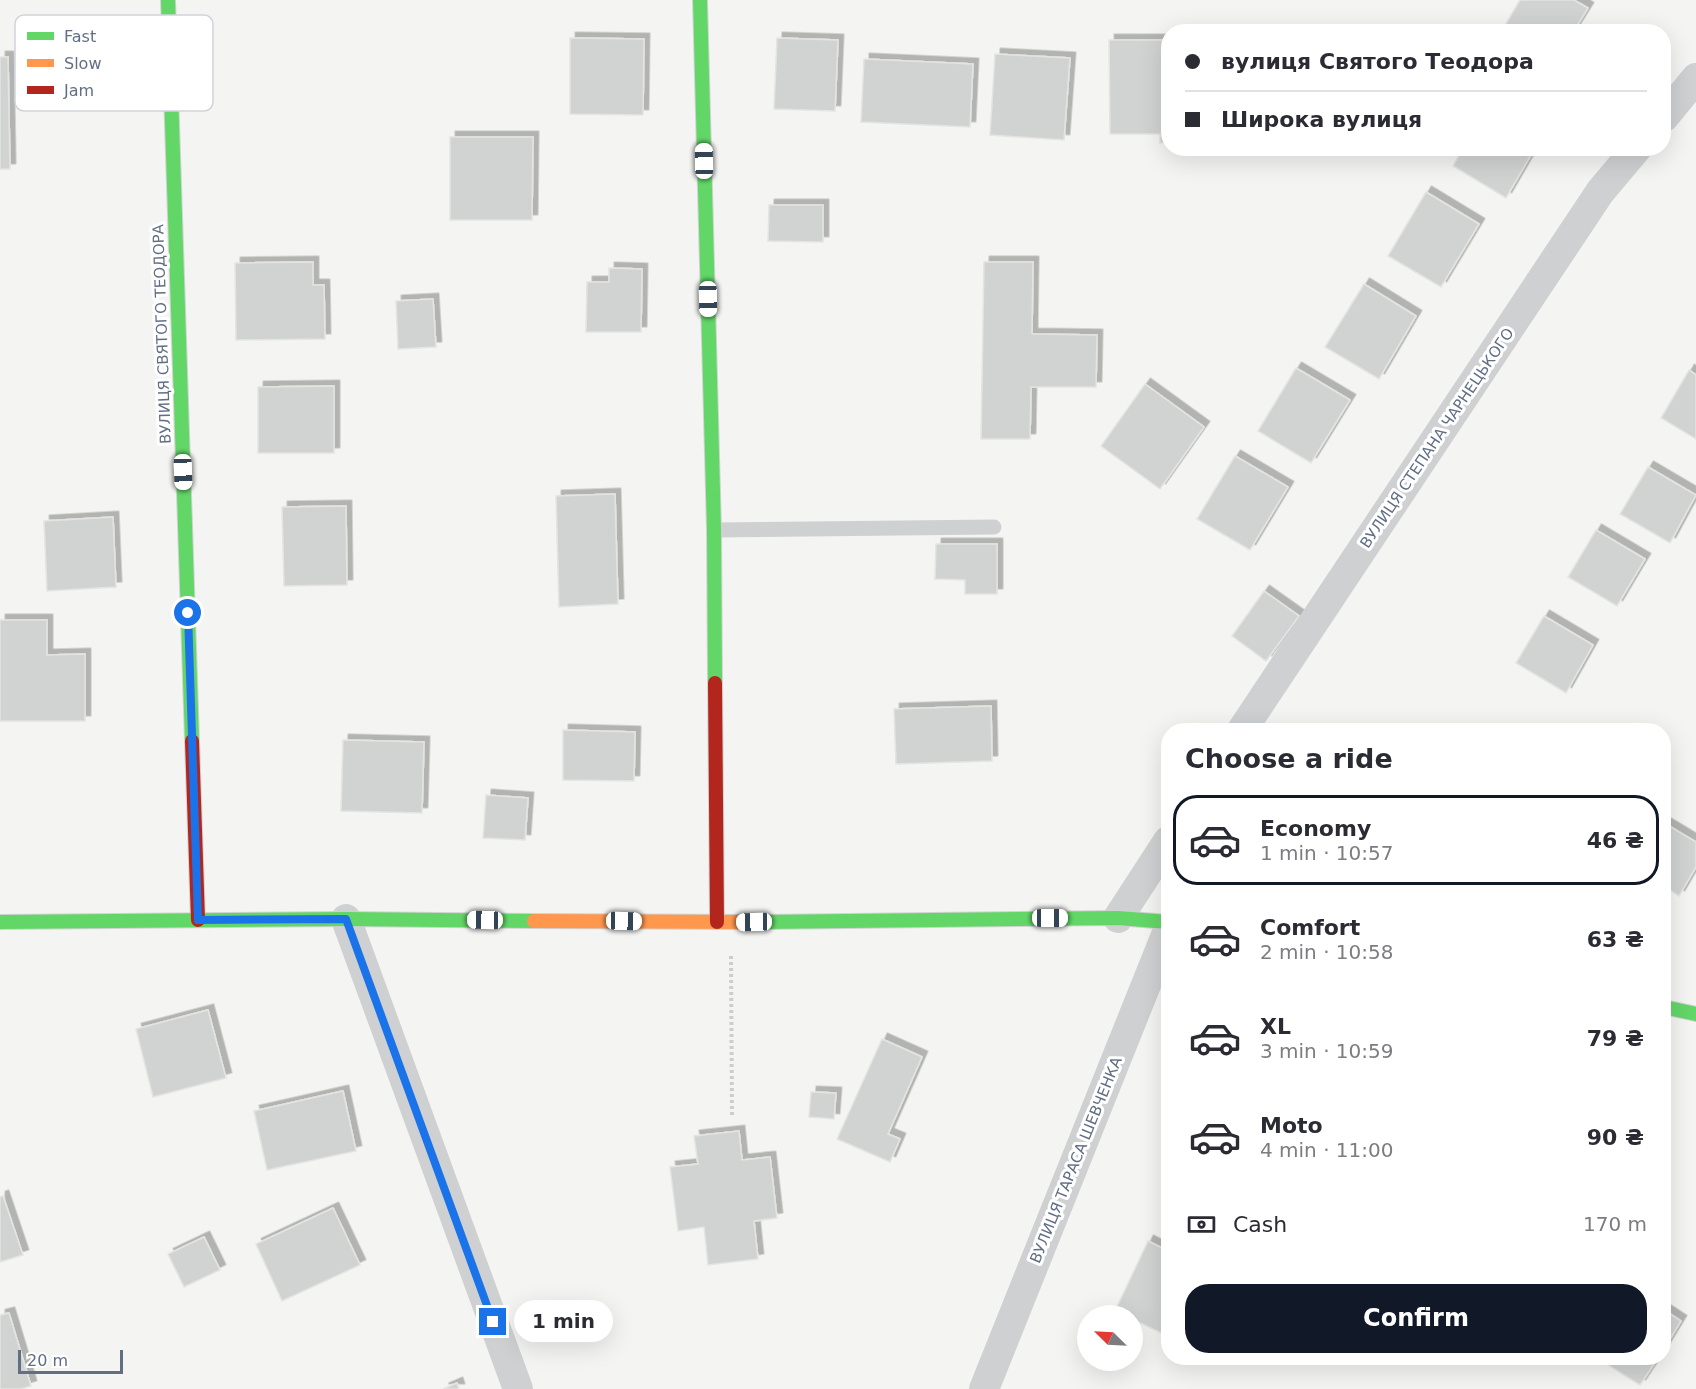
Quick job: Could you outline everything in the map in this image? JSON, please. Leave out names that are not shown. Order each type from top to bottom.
[{"type":"street","name":"ВУЛИЦЯ СВЯТОГО ТЕОДОРА","points":[[168,0],[168,15]]},
{"type":"street","points":[[700,0],[724,922]]},
{"type":"street","points":[[1671,108],[1696,78]]},
{"type":"street","name":"ВУЛИЦЯ СВЯТОГО ТЕОДОРА","points":[[172,111],[198,920]]},
{"type":"street","name":"ВУЛИЦЯ СТЕПАНА ЧАРНЕЦЬКОГО","points":[[1247,723],[1600,192],[1630,156]]},
{"type":"street","points":[[1118,918],[1161,852]]},
{"type":"street","points":[[0,922],[346,919],[724,922],[1118,918],[1161,921]]},
{"type":"street","points":[[346,919],[518,1389]]},
{"type":"street","name":"ВУЛИЦЯ ТАРАСА ШЕВЧЕНКА","points":[[984,1389],[1161,947]]},
{"type":"street","points":[[1671,1008],[1696,1014]]},
{"type":"lane","points":[[714,530],[994,527]]},
{"type":"path","points":[[724,922],[732,1115]]},
{"type":"building","points":[[1520,0],[1574,0],[1588,8],[1578,24],[1506,24]]},
{"type":"building","points":[[570,38],[644,39],[643,115],[570,114]]},
{"type":"building","points":[[777,38],[838,40],[835,111],[774,109]]},
{"type":"building","points":[[1109,40],[1161,40],[1161,143],[1160,134],[1110,134]]},
{"type":"building","points":[[995,54],[1070,58],[1064,140],[990,135]]},
{"type":"building","points":[[0,57],[8,57],[10,169],[0,169]]},
{"type":"building","points":[[864,59],[973,64],[970,127],[861,122]]},
{"type":"building","points":[[450,137],[533,137],[532,220],[450,220]]},
{"type":"building","points":[[1459,156],[1530,156],[1506,198],[1453,166]]},
{"type":"building","points":[[1426,192],[1479,224],[1441,287],[1388,256]]},
{"type":"building","points":[[769,205],[823,205],[823,242],[768,241]]},
{"type":"building","points":[[313,262],[313,285],[324,285],[325,339],[236,340],[235,263]]},
{"type":"building","points":[[984,262],[1033,262],[1032,334],[1097,335],[1096,387],[1031,387],[1030,439],[981,439]]},
{"type":"building","points":[[609,268],[642,269],[641,332],[586,332],[587,282],[609,282]]},
{"type":"building","points":[[1364,284],[1416,316],[1379,379],[1325,347]]},
{"type":"building","points":[[433,299],[436,347],[398,349],[396,301]]},
{"type":"building","points":[[1296,368],[1350,400],[1311,463],[1258,431]]},
{"type":"building","points":[[1689,370],[1696,375],[1696,439],[1661,418]]},
{"type":"building","points":[[1145,384],[1204,427],[1160,489],[1101,446]]},
{"type":"building","points":[[334,386],[334,453],[258,453],[258,387]]},
{"type":"building","points":[[1235,456],[1288,487],[1250,550],[1197,519]]},
{"type":"building","points":[[1648,467],[1696,495],[1670,543],[1620,514]]},
{"type":"building","points":[[615,494],[618,604],[559,607],[556,496]]},
{"type":"building","points":[[346,506],[347,585],[284,586],[282,507]]},
{"type":"building","points":[[113,517],[116,587],[47,591],[44,521]]},
{"type":"building","points":[[1596,530],[1645,559],[1617,606],[1568,577]]},
{"type":"building","points":[[936,544],[997,544],[997,594],[965,594],[965,580],[935,579]]},
{"type":"building","points":[[1264,591],[1299,616],[1266,661],[1232,636]]},
{"type":"building","points":[[1544,616],[1593,645],[1566,693],[1516,663]]},
{"type":"building","points":[[0,620],[47,620],[47,655],[85,654],[85,721],[0,721]]},
{"type":"building","points":[[991,706],[992,761],[896,764],[894,709]]},
{"type":"building","points":[[563,730],[635,732],[634,781],[563,780]]},
{"type":"building","points":[[343,740],[424,742],[422,813],[341,811]]},
{"type":"building","points":[[486,795],[528,798],[525,840],[483,838]]},
{"type":"building","points":[[1671,827],[1696,842],[1696,867],[1679,896],[1671,891]]},
{"type":"building","points":[[208,1010],[226,1078],[153,1097],[136,1029]]},
{"type":"building","points":[[882,1039],[922,1057],[888,1134],[900,1139],[890,1162],[837,1139]]},
{"type":"building","points":[[343,1091],[356,1151],[267,1170],[254,1111]]},
{"type":"building","points":[[811,1092],[836,1093],[834,1119],[809,1117]]},
{"type":"building","points":[[739,1131],[742,1160],[770,1157],[777,1218],[754,1221],[758,1259],[708,1265],[704,1227],[678,1231],[670,1167],[698,1164],[694,1136]]},
{"type":"building","points":[[3,1196],[23,1255],[0,1262],[0,1197]]},
{"type":"building","points":[[333,1208],[360,1265],[282,1301],[256,1244]]},
{"type":"building","points":[[204,1237],[220,1270],[184,1287],[168,1254]]},
{"type":"building","points":[[1148,1241],[1161,1248],[1161,1333],[1143,1324],[1143,1305],[1118,1305]]},
{"type":"building","points":[[9,1313],[31,1386],[21,1389],[0,1389],[0,1315]]},
{"type":"building","points":[[1671,1315],[1681,1321],[1671,1337]]},
{"type":"building","points":[[1608,1365],[1653,1365],[1640,1385]]},
{"type":"building","points":[[457,1383],[459,1389],[443,1389]]},
{"type":"traffic: fast","points":[[168,0],[168,15]]},
{"type":"traffic: fast","points":[[700,0],[714,530],[715,683]]},
{"type":"traffic: fast","points":[[172,111],[192,741]]},
{"type":"traffic: fast","points":[[751,922],[1118,918],[1161,921]]},
{"type":"traffic: fast","points":[[0,922],[346,919],[534,921]]},
{"type":"traffic: fast","points":[[1671,1009],[1696,1014]]},
{"type":"traffic: slow","points":[[534,921],[751,922]]},
{"type":"traffic: jam","points":[[715,683],[717,922]]},
{"type":"traffic: jam","points":[[192,741],[198,920]]},
{"type":"route","points":[[188,613],[198,920],[346,919],[493,1322]]}]
